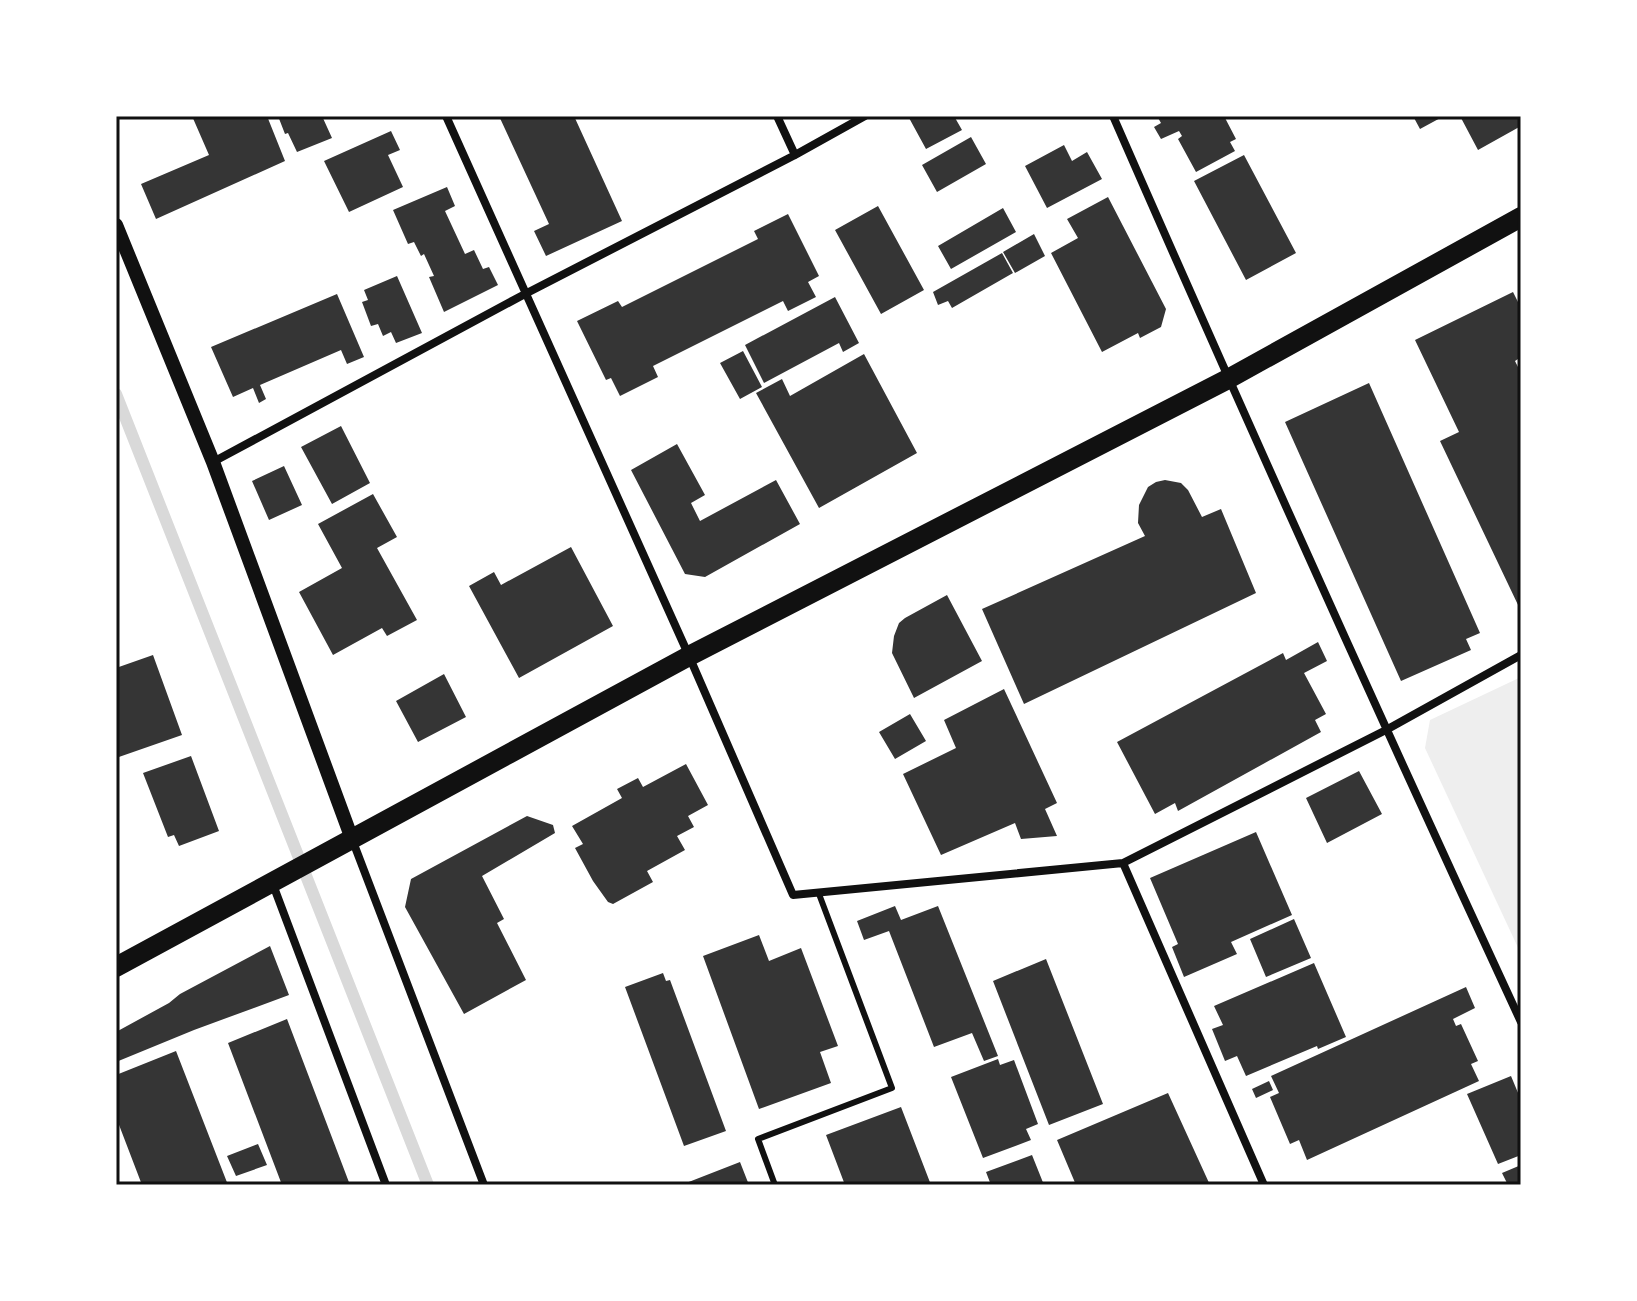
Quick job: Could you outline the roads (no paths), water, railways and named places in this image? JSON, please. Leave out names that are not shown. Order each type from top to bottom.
[{"type":"main road","points":[[116,967],[689,656],[1228,379],[1521,217]]},
{"type":"street","points":[[446,116],[793,895],[1123,863],[1386,730],[1521,655]]},
{"type":"street","points":[[777,116],[795,155]]},
{"type":"street","points":[[213,462],[865,116]]},
{"type":"street","points":[[1113,116],[1386,730],[1521,1022]]},
{"type":"street","points":[[116,225],[213,462],[484,1185]]},
{"type":"street","points":[[1123,863],[1264,1185]]},
{"type":"street","points":[[272,881],[386,1185]]},
{"type":"lane","points":[[775,1185],[758,1139],[892,1088],[819,894]]},
{"type":"waterway","points":[[116,394],[428,1185]]}]
